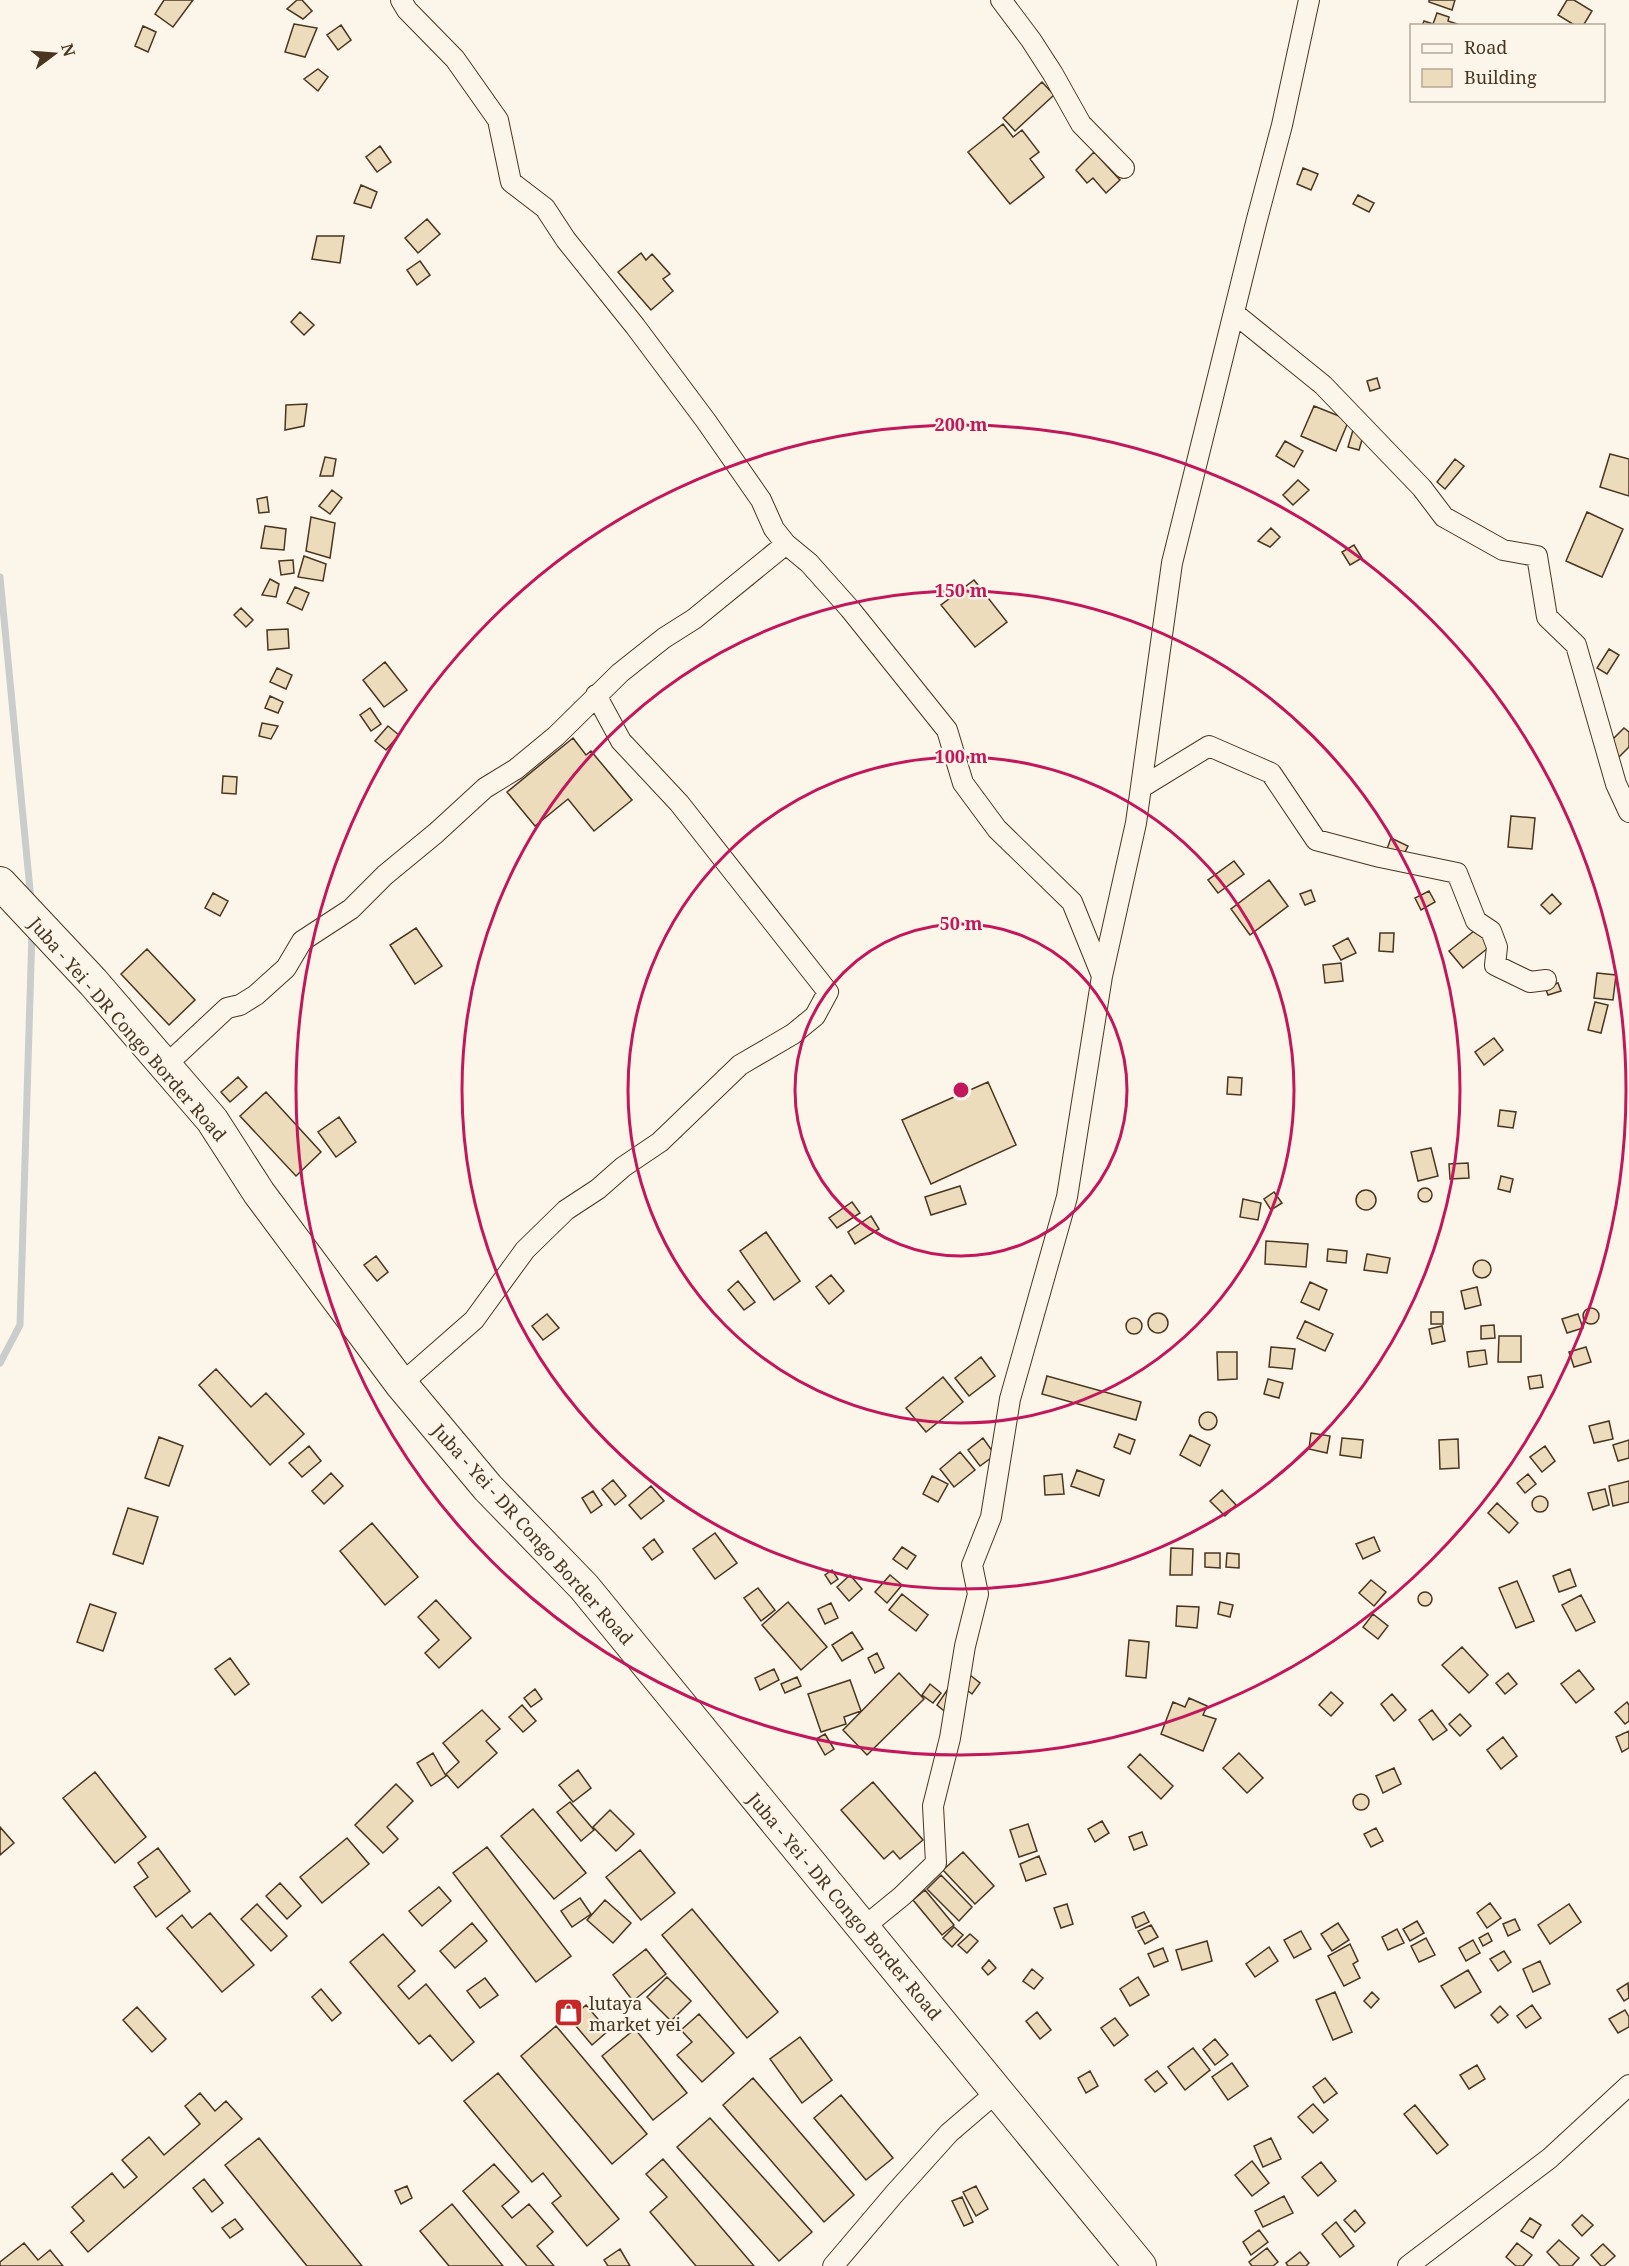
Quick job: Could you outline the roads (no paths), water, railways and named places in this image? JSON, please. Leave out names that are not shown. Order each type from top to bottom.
[{"type":"main road","name":"Juba - Yei - DR Congo Border Road","points":[[0,883],[93,982],[212,1120],[259,1193],[401,1384],[488,1488],[584,1587],[1140,2266]]},
{"type":"street","points":[[401,0],[407,10],[455,59],[498,120],[511,182],[545,208],[566,240],[636,326],[755,491],[774,529],[786,544],[809,563],[850,609],[947,730],[963,783],[997,829],[1072,902],[1102,976]]},
{"type":"street","points":[[1001,0],[1048,66],[1081,124],[1124,168]]},
{"type":"street","points":[[864,1927],[902,1896],[936,1863],[933,1806],[950,1738],[966,1646],[978,1594],[972,1565],[991,1517],[1010,1399],[1067,1197],[1102,976],[1142,787],[1172,563],[1282,125],[1309,0]]},
{"type":"street","points":[[1234,313],[1323,385],[1422,488],[1444,517],[1503,550],[1537,556],[1548,617],[1576,645],[1616,783],[1629,812]]},
{"type":"street","points":[[165,1066],[227,1008],[240,1005],[256,995],[286,968],[302,941],[351,909],[485,788],[516,769],[556,736],[628,666],[694,619],[786,544]]},
{"type":"street","points":[[401,1384],[474,1320],[525,1250],[566,1210],[660,1142],[740,1065],[793,1034],[815,1016],[828,992],[679,803],[621,741],[596,695]]},
{"type":"street","points":[[1142,787],[1209,746],[1271,773],[1316,840],[1380,857],[1457,873],[1476,921],[1491,931],[1497,947],[1495,965],[1530,982],[1546,980]]},
{"type":"street","points":[[1408,2266],[1550,2158],[1629,2085]]},
{"type":"street","points":[[833,2266],[888,2200],[949,2133],[998,2091]]},
{"type":"waterway","points":[[0,577],[31,900]]},
{"type":"waterway","points":[[0,1363],[20,1325],[32,932]]},
{"type":"place","name":"lutaya market yei","points":[[568,2013]]}]
